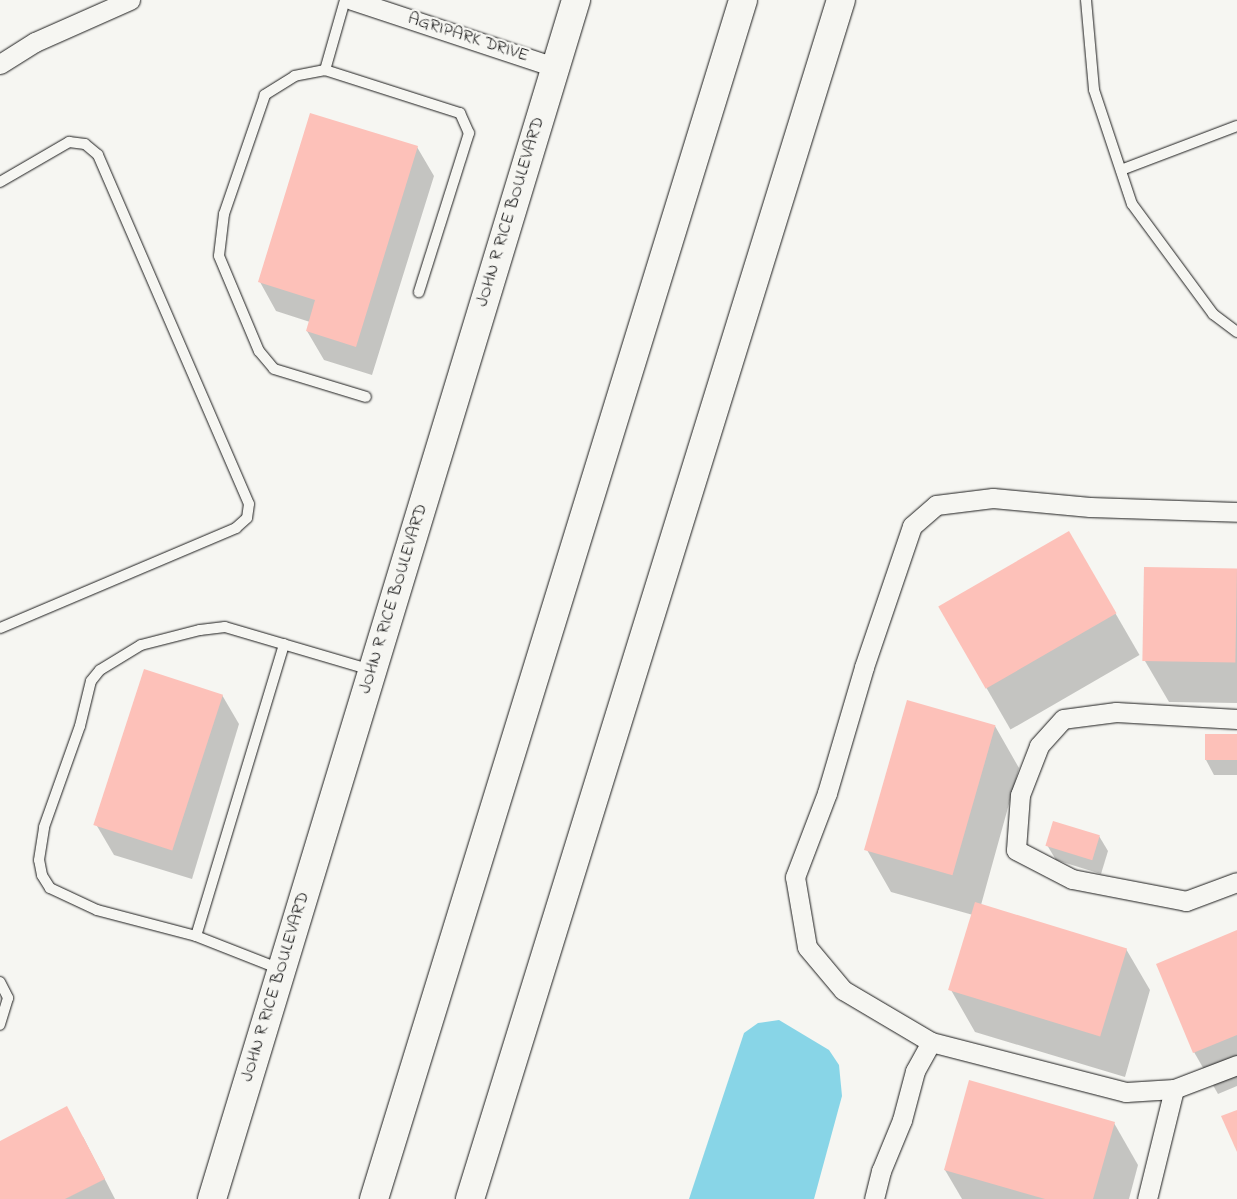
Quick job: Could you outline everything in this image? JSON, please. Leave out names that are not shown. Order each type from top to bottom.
[{"type":"main road","name":"JOHN R RICE BOULEVARD","points":[[212,1199],[576,0]]},
{"type":"main road","points":[[374,1199],[743,0]]},
{"type":"main road","points":[[470,1199],[841,0]]},
{"type":"street","points":[[0,64],[35,42],[130,0]]},
{"type":"street","name":"AGRIPARK DRIVE","points":[[352,0],[555,67]]},
{"type":"street","points":[[1237,512],[1090,507],[993,498],[936,505],[912,526],[864,667],[827,793],[795,877],[807,947],[843,990],[931,1042],[1126,1092],[1174,1089],[1237,1065]]},
{"type":"street","points":[[1237,719],[1116,712],[1063,719],[1039,746],[1020,795],[1016,850],[1072,879],[1186,901],[1237,882]]},
{"type":"street","points":[[874,1199],[881,1171],[902,1120],[915,1071],[931,1042]]},
{"type":"street","points":[[1147,1199],[1174,1089]]},
{"type":"lane","points":[[325,70],[345,0]]},
{"type":"lane","points":[[1086,0],[1094,90],[1132,204],[1213,314],[1237,332]]},
{"type":"lane","points":[[366,397],[274,369],[259,351],[219,256],[224,214],[265,95],[295,76],[325,70],[460,113],[469,133],[419,292]]},
{"type":"lane","points":[[1121,170],[1237,126]]},
{"type":"lane","points":[[0,182],[69,142],[85,144],[98,155],[249,504],[247,518],[236,528],[0,628]]},
{"type":"lane","points":[[281,970],[196,936],[97,910],[50,888],[42,875],[39,860],[44,827],[80,726],[91,681],[100,670],[141,645],[200,630],[225,627],[372,670]]},
{"type":"lane","points":[[196,936],[284,644]]},
{"type":"lane","points":[[0,982],[8,998],[0,1025]]},
{"type":"water","points":[[779,1020],[829,1050],[839,1065],[842,1096],[814,1199],[689,1199],[744,1033],[758,1023]]},
{"type":"building","points":[[310,113],[418,146],[356,347],[306,331],[315,300],[258,282]]},
{"type":"building","points":[[1069,531],[1116,613],[986,689],[938,606]]},
{"type":"building","points":[[1144,567],[1237,569],[1235,663],[1142,661]]},
{"type":"building","points":[[144,669],[223,695],[172,851],[93,825]]},
{"type":"building","points":[[907,700],[995,725],[952,875],[864,850]]},
{"type":"building","points":[[1205,734],[1237,734],[1237,760],[1205,760]]},
{"type":"building","points":[[1053,821],[1100,835],[1092,860],[1045,846]]},
{"type":"building","points":[[975,902],[1127,948],[1100,1036],[948,990]]},
{"type":"building","points":[[1237,930],[1237,1035],[1193,1053],[1156,964]]},
{"type":"building","points":[[969,1080],[1115,1122],[1093,1199],[1045,1199],[944,1170]]},
{"type":"building","points":[[67,1106],[105,1179],[65,1199],[0,1199],[0,1141]]},
{"type":"building","points":[[1237,1110],[1237,1152],[1221,1116]]}]
